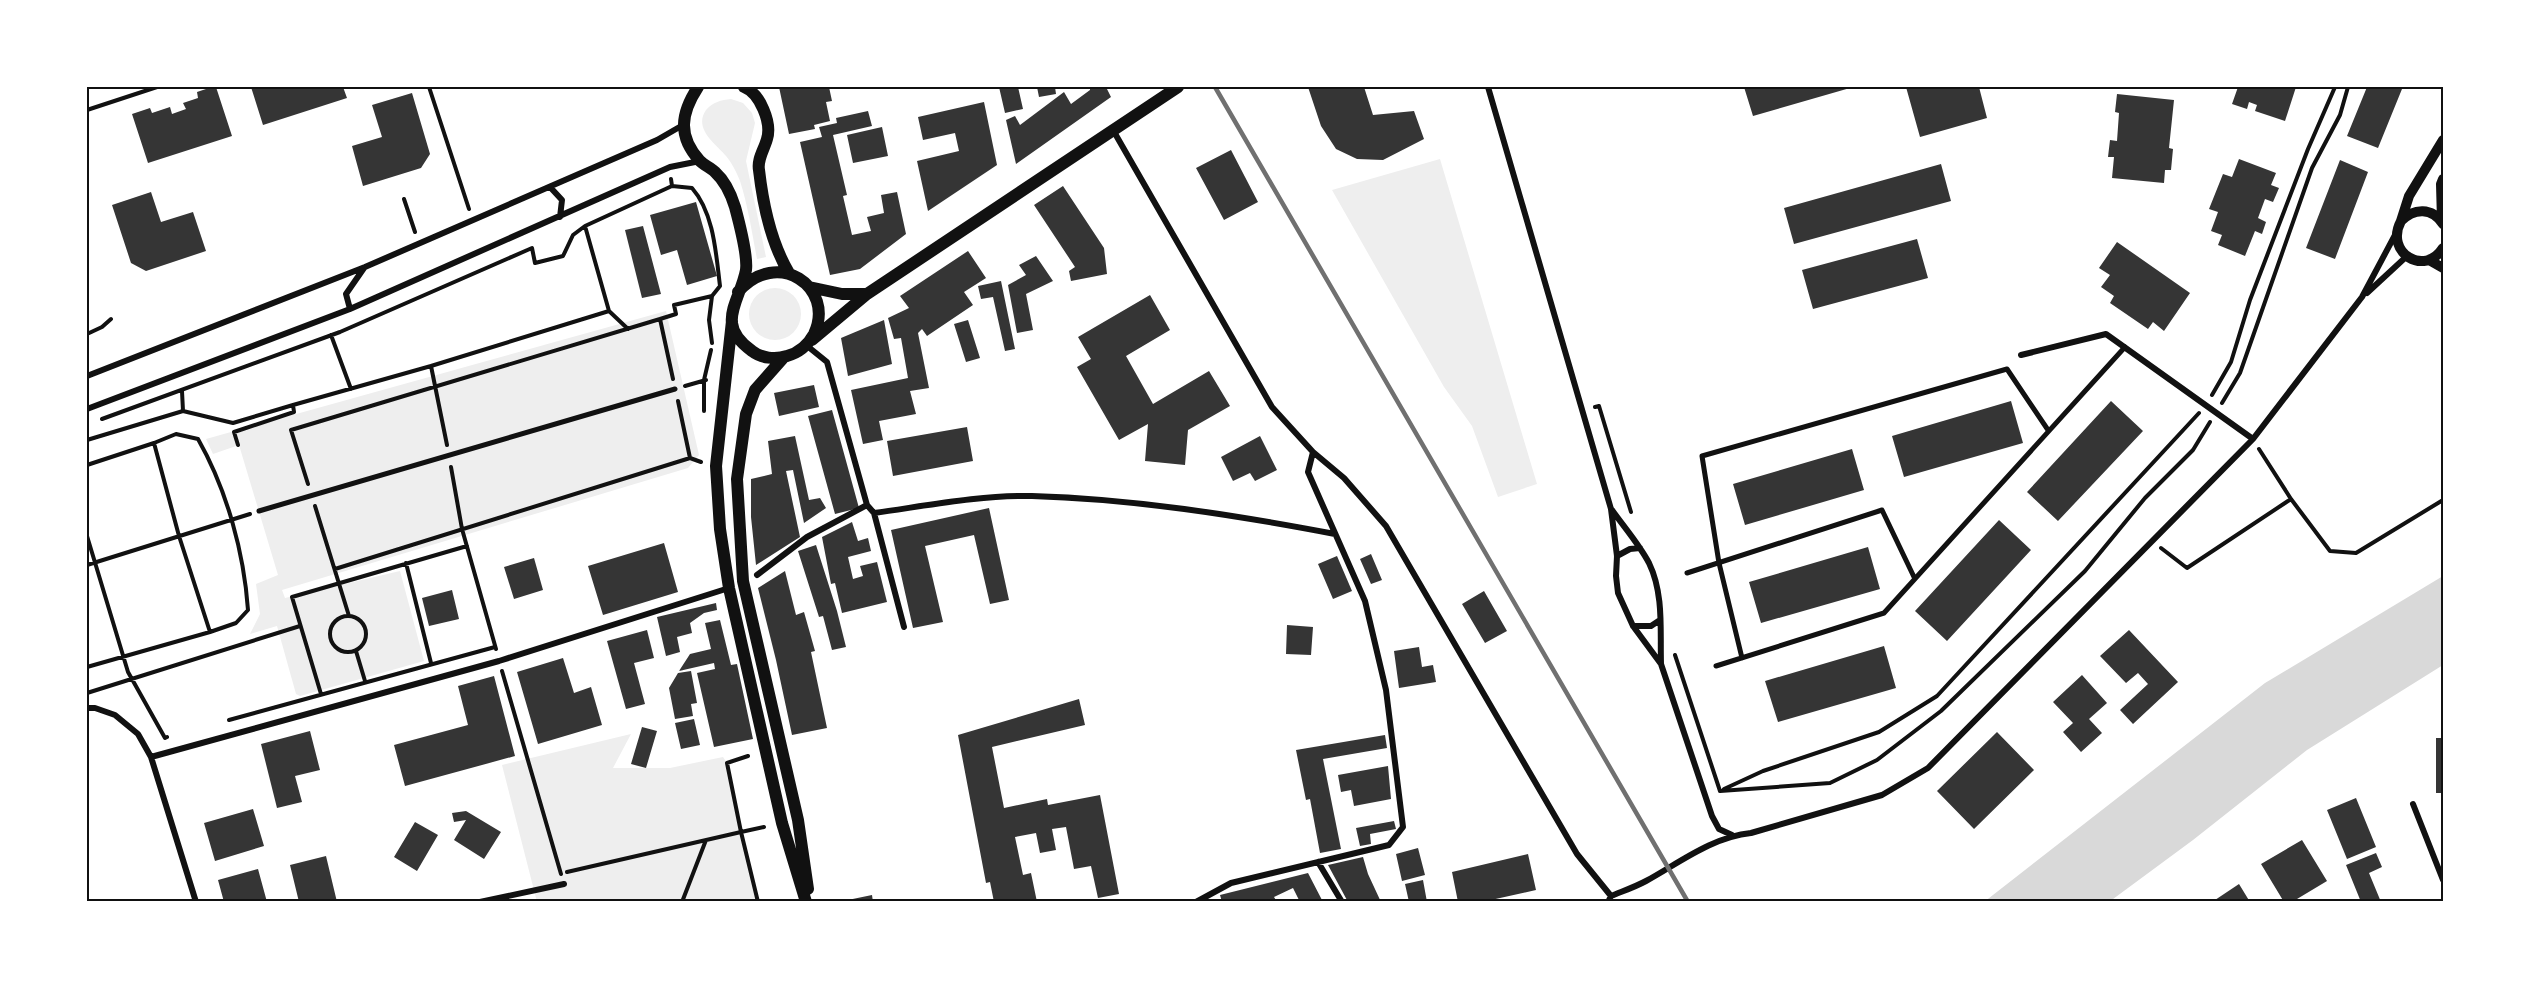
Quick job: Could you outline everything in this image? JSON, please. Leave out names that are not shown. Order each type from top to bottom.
[{"type":"main road","points":[[700,89],[687,106],[683,125],[688,142],[700,161],[716,172],[730,192],[735,208],[746,268],[731,311],[732,321],[736,334],[750,350],[770,358],[796,353],[867,294],[1113,130],[1162,92],[1178,87]]},
{"type":"main road","points":[[748,88],[761,105],[766,119],[768,137],[758,168],[772,239],[789,273]]},
{"type":"main road","points":[[738,292],[747,281],[760,274],[774,271],[789,273],[809,287],[842,294],[867,294]]},
{"type":"main road","points":[[806,345],[813,335],[818,310],[809,287]]},
{"type":"main road","points":[[732,321],[716,466],[720,529],[729,588],[782,823],[808,902]]},
{"type":"main road","points":[[783,357],[755,390],[746,414],[737,479],[743,581],[798,820],[808,902]]},
{"type":"street","points":[[1488,87],[1611,509],[1617,556],[1618,593],[1633,626],[1661,664]]},
{"type":"street","points":[[87,376],[365,267],[657,140],[683,125]]},
{"type":"street","points":[[1113,130],[1272,407],[1313,452],[1344,478],[1386,526],[1577,855],[1610,899],[1732,835],[1751,833],[1882,795],[1928,768],[2253,439],[2362,297],[2397,232],[2409,195],[2443,140]]},
{"type":"street","points":[[87,409],[350,309],[670,167],[700,161]]},
{"type":"street","points":[[2442,222],[2441,184],[2443,179]]},
{"type":"street","points":[[550,187],[562,200],[560,217]]},
{"type":"street","points":[[2401,221],[2407,215],[2421,210],[2436,215],[2442,222]]},
{"type":"street","points":[[2397,232],[2398,246],[2407,256],[2422,261],[2429,260],[2443,248]]},
{"type":"street","points":[[2362,297],[2407,256]]},
{"type":"street","points":[[2429,260],[2443,268]]},
{"type":"street","points":[[350,309],[346,294],[365,267]]},
{"type":"street","points":[[2021,355],[2106,333],[2253,439]]},
{"type":"street","points":[[806,345],[827,362],[867,505],[874,513],[904,627]]},
{"type":"street","points":[[1716,666],[1884,613],[1914,577],[2125,346]]},
{"type":"street","points":[[1742,658],[1719,563],[1702,456],[2007,369],[2048,430]]},
{"type":"street","points":[[259,512],[675,389]]},
{"type":"street","points":[[1196,902],[1231,882],[1389,845],[1403,827],[1386,690],[1365,601],[1308,472],[1313,452]]},
{"type":"street","points":[[874,513],[948,503],[1030,496],[1117,502],[1227,514],[1335,534]]},
{"type":"street","points":[[757,575],[807,537],[867,505]]},
{"type":"street","points":[[1611,509],[1649,563],[1661,607],[1661,664],[1712,816],[1719,828],[1732,835]]},
{"type":"street","points":[[1687,573],[1882,510],[1914,577]]},
{"type":"street","points":[[1617,556],[1630,549],[1640,548]]},
{"type":"street","points":[[151,757],[499,661],[729,588]]},
{"type":"street","points":[[1633,626],[1651,626],[1660,620]]},
{"type":"street","points":[[87,708],[115,715],[138,734],[151,757],[196,902]]},
{"type":"street","points":[[2413,804],[2443,880]]},
{"type":"street","points":[[1318,862],[1342,902]]},
{"type":"street","points":[[480,902],[562,879]]},
{"type":"path","points":[[87,110],[157,87]]},
{"type":"path","points":[[429,87],[473,220]]},
{"type":"path","points":[[2335,87],[2250,300],[2231,362],[2207,404],[1937,696],[1878,732],[1763,771],[1720,791],[1830,783],[1877,760],[1941,711],[2085,571],[2145,498],[2193,450],[2240,374],[2312,168],[2340,115],[2348,87]]},
{"type":"path","points":[[670,167],[672,186]]},
{"type":"path","points":[[98,421],[331,335],[532,248],[535,263],[563,256],[573,236],[585,226],[672,186],[692,188],[702,200],[716,249],[720,286],[712,296],[709,320],[712,345],[704,380],[705,415]]},
{"type":"path","points":[[585,226],[609,311],[628,329]]},
{"type":"path","points":[[349,616],[291,430],[676,314],[674,305],[712,296]]},
{"type":"path","points":[[87,440],[183,411],[233,423],[431,366],[609,311]]},
{"type":"path","points":[[87,334],[102,327],[111,319]]},
{"type":"path","points":[[660,319],[690,459]]},
{"type":"path","points":[[331,335],[351,388]]},
{"type":"path","points":[[431,366],[462,529],[562,879],[706,840],[764,827]]},
{"type":"path","points":[[675,389],[704,380],[726,381]]},
{"type":"path","points":[[182,391],[183,411]]},
{"type":"path","points":[[238,445],[234,432],[294,412],[293,405]]},
{"type":"path","points":[[87,465],[176,434],[198,440],[209,459],[230,520],[245,573],[248,610],[236,622],[210,632],[87,667]]},
{"type":"path","points":[[2253,439],[2291,499],[2330,551],[2356,553],[2443,500]]},
{"type":"path","points":[[154,443],[179,536],[210,632]]},
{"type":"path","points":[[335,569],[690,459],[705,463],[705,451]]},
{"type":"path","points":[[2151,541],[2187,568],[2291,499]]},
{"type":"path","points":[[87,565],[259,512]]},
{"type":"path","points":[[87,536],[132,680],[165,738],[175,735]]},
{"type":"path","points":[[321,694],[292,597],[467,546]]},
{"type":"path","points":[[406,563],[431,663]]},
{"type":"path","points":[[343,616],[360,620],[366,630],[364,642],[356,651],[338,650],[331,641],[333,623],[343,616]]},
{"type":"path","points":[[87,693],[300,626]]},
{"type":"path","points":[[247,643],[249,649]]},
{"type":"path","points":[[228,720],[495,646]]},
{"type":"path","points":[[356,651],[365,681]]},
{"type":"path","points":[[199,658],[201,666]]},
{"type":"path","points":[[748,756],[727,763],[758,902]]},
{"type":"path","points":[[682,902],[706,840]]},
{"type":"shaded area","points":[[731,99],[743,103],[752,113],[755,123],[746,161],[766,257],[757,259],[748,210],[739,178],[728,159],[707,136],[702,124],[709,107],[717,102]]},
{"type":"shaded area","points":[[1440,159],[1537,484],[1498,497],[1472,426],[1444,387],[1332,190]]},
{"type":"shaded area","points":[[775,288],[789,292],[797,300],[801,314],[797,328],[789,336],[775,340],[761,336],[753,328],[749,314],[753,300],[761,292]]},
{"type":"shaded area","points":[[666,311],[699,455],[688,468],[282,590],[285,598],[400,571],[424,661],[300,696],[296,694],[277,626],[250,634],[260,614],[256,584],[278,575],[239,445],[213,454],[206,439]]},
{"type":"shaded area","points":[[2443,576],[2443,665],[2307,750],[2193,840],[2109,902],[1984,902],[2265,683]]},
{"type":"shaded area","points":[[631,734],[613,768],[670,768],[723,757],[727,763],[758,902],[537,902],[502,765]]},
{"type":"building","points":[[216,87],[232,136],[148,163],[132,114],[150,108],[152,113],[170,107],[172,114],[186,109],[183,103],[198,98],[197,92]]},
{"type":"building","points":[[251,87],[343,87],[347,98],[263,125]]},
{"type":"building","points":[[779,87],[829,87],[832,101],[826,102],[830,121],[814,125],[815,129],[789,134]]},
{"type":"building","points":[[999,87],[1018,87],[1023,109],[1005,113]]},
{"type":"building","points":[[1037,87],[1055,87],[1056,94],[1039,97]]},
{"type":"building","points":[[1090,87],[1106,87],[1111,97],[1016,164],[1006,120],[1015,116],[1020,125],[1064,92],[1071,104],[1090,90]]},
{"type":"building","points":[[1308,87],[1364,87],[1373,115],[1414,111],[1424,139],[1383,160],[1357,159],[1336,149],[1321,126]]},
{"type":"building","points":[[1744,87],[1850,87],[1850,88],[1753,116]]},
{"type":"building","points":[[1906,87],[1979,87],[1987,118],[1920,137]]},
{"type":"building","points":[[2238,87],[2296,87],[2285,121],[2255,111],[2257,105],[2249,102],[2247,109],[2232,104]]},
{"type":"building","points":[[2367,87],[2402,89],[2378,148],[2347,136]]},
{"type":"building","points":[[412,93],[430,154],[421,168],[363,186],[352,146],[382,137],[372,105]]},
{"type":"building","points":[[2117,94],[2174,100],[2169,148],[2173,149],[2171,170],[2165,170],[2164,183],[2112,178],[2114,157],[2108,157],[2110,140],[2117,141],[2119,113],[2115,112]]},
{"type":"building","points":[[984,102],[997,165],[928,211],[917,161],[959,151],[955,133],[923,140],[918,117]]},
{"type":"building","points":[[868,111],[872,126],[833,135],[847,195],[843,196],[852,235],[871,231],[867,217],[884,213],[881,195],[897,192],[906,234],[860,269],[830,275],[800,142],[822,137],[819,127],[837,123],[836,118]]},
{"type":"building","points":[[882,127],[888,156],[853,163],[847,135]]},
{"type":"building","points":[[1231,150],[1258,202],[1224,220],[1196,168]]},
{"type":"building","points":[[2239,159],[2276,173],[2271,185],[2279,188],[2273,202],[2265,199],[2258,218],[2266,222],[2262,234],[2255,231],[2245,256],[2218,245],[2222,235],[2211,231],[2218,212],[2209,209],[2223,174],[2232,177]]},
{"type":"building","points":[[2340,160],[2368,172],[2335,259],[2306,248]]},
{"type":"building","points":[[1941,164],[1951,201],[1794,244],[1784,208]]},
{"type":"building","points":[[1063,186],[1104,248],[1107,274],[1071,281],[1069,271],[1075,267],[1034,205]]},
{"type":"building","points":[[151,192],[161,222],[193,212],[206,251],[146,271],[131,263],[112,205]]},
{"type":"building","points":[[696,202],[717,276],[687,285],[677,250],[661,255],[650,215]]},
{"type":"building","points":[[643,226],[661,294],[642,298],[625,230]]},
{"type":"building","points":[[1917,239],[1928,278],[1813,309],[1802,270]]},
{"type":"building","points":[[2117,242],[2190,293],[2164,331],[2153,322],[2148,329],[2110,303],[2114,296],[2101,287],[2110,275],[2099,268]]},
{"type":"building","points":[[968,251],[986,278],[964,292],[973,305],[927,336],[922,329],[918,333],[929,388],[910,391],[916,414],[879,421],[883,440],[863,444],[851,390],[908,378],[901,338],[894,339],[888,318],[909,308],[900,296]]},
{"type":"building","points":[[1036,256],[1053,281],[1026,294],[1033,330],[1017,333],[1008,285],[1026,275],[1019,265]]},
{"type":"building","points":[[1001,281],[1015,349],[1005,351],[993,297],[981,299],[978,286]]},
{"type":"building","points":[[1150,295],[1170,330],[1126,356],[1153,404],[1209,371],[1230,406],[1188,430],[1185,465],[1145,461],[1148,424],[1119,440],[1077,367],[1091,359],[1078,337]]},
{"type":"building","points":[[884,320],[892,364],[848,376],[841,338]]},
{"type":"building","points":[[968,320],[980,358],[966,362],[954,324]]},
{"type":"building","points":[[814,385],[819,407],[779,416],[774,393]]},
{"type":"building","points":[[2011,401],[2023,443],[1904,477],[1892,436]]},
{"type":"building","points":[[2111,401],[2143,431],[2058,521],[2027,492]]},
{"type":"building","points":[[832,410],[859,508],[835,514],[808,416]]},
{"type":"building","points":[[967,427],[973,461],[893,476],[887,441]]},
{"type":"building","points":[[795,436],[809,500],[820,498],[826,508],[804,523],[793,470],[786,471],[800,537],[756,565],[751,517],[751,479],[772,474],[768,441]]},
{"type":"building","points":[[1260,436],[1277,470],[1255,481],[1250,473],[1233,481],[1221,457]]},
{"type":"building","points":[[1852,449],[1864,490],[1745,525],[1733,484]]},
{"type":"building","points":[[989,508],[1009,600],[990,604],[974,535],[925,546],[943,622],[913,628],[891,530]]},
{"type":"building","points":[[1999,520],[2031,550],[1947,641],[1915,611]]},
{"type":"building","points":[[852,522],[858,541],[868,538],[871,551],[848,557],[853,579],[863,576],[860,566],[877,562],[887,602],[842,613],[835,583],[831,584],[822,537]]},
{"type":"building","points":[[664,543],[678,592],[603,615],[588,566]]},
{"type":"building","points":[[816,545],[846,647],[832,650],[823,616],[819,617],[798,551]]},
{"type":"building","points":[[1868,547],[1880,589],[1761,623],[1749,582]]},
{"type":"building","points":[[1371,554],[1382,580],[1371,584],[1360,559]]},
{"type":"building","points":[[1337,556],[1352,591],[1333,599],[1318,564]]},
{"type":"building","points":[[534,558],[543,590],[514,599],[504,567]]},
{"type":"building","points":[[785,571],[796,615],[804,612],[815,651],[811,652],[827,728],[792,735],[758,588]]},
{"type":"building","points":[[452,590],[459,619],[429,626],[422,598]]},
{"type":"building","points":[[1484,591],[1507,631],[1485,643],[1462,604]]},
{"type":"building","points":[[716,603],[717,610],[704,613],[690,623],[692,633],[677,637],[680,652],[666,656],[657,617]]},
{"type":"building","points":[[720,620],[731,665],[737,664],[753,739],[714,747],[697,673],[715,669],[714,663],[679,671],[690,654],[711,649],[705,623]]},
{"type":"building","points":[[1287,625],[1313,627],[1311,655],[1286,654]]},
{"type":"building","points":[[647,630],[654,658],[634,663],[645,704],[626,709],[607,641]]},
{"type":"building","points":[[2129,630],[2178,682],[2133,724],[2120,710],[2148,684],[2138,673],[2126,683],[2100,656]]},
{"type":"building","points":[[1884,646],[1896,688],[1778,722],[1765,681]]},
{"type":"building","points":[[1419,647],[1422,667],[1433,665],[1436,682],[1399,688],[1394,651]]},
{"type":"building","points":[[563,658],[574,693],[591,687],[602,725],[538,744],[517,672]]},
{"type":"building","points":[[691,671],[697,703],[691,704],[693,716],[675,719],[669,688],[678,673]]},
{"type":"building","points":[[2082,675],[2107,703],[2089,719],[2102,733],[2081,752],[2063,732],[2073,723],[2053,702]]},
{"type":"building","points":[[494,676],[515,756],[405,786],[394,745],[468,725],[458,686]]},
{"type":"building","points":[[1079,699],[1085,725],[992,747],[1004,808],[1047,799],[1048,805],[1100,795],[1119,894],[1098,898],[1091,866],[1074,869],[1066,827],[1052,829],[1056,850],[1040,853],[1036,833],[1015,837],[1023,875],[1031,873],[1037,902],[994,902],[990,882],[986,883],[958,735]]},
{"type":"building","points":[[694,719],[700,745],[681,749],[675,723]]},
{"type":"building","points":[[642,727],[657,731],[646,768],[631,764]]},
{"type":"building","points":[[310,731],[320,770],[295,776],[302,802],[277,808],[261,744]]},
{"type":"building","points":[[1997,732],[2034,770],[1974,829],[1937,791]]},
{"type":"building","points":[[1385,735],[1387,748],[1323,759],[1341,849],[1320,853],[1310,799],[1306,800],[1296,750]]},
{"type":"building","points":[[2436,738],[2443,738],[2443,793],[2436,793]]},
{"type":"building","points":[[1388,766],[1391,799],[1354,806],[1351,790],[1341,792],[1338,775]]},
{"type":"building","points":[[2356,798],[2376,847],[2347,859],[2327,810]]},
{"type":"building","points":[[253,809],[264,846],[215,861],[204,823]]},
{"type":"building","points":[[466,811],[501,832],[484,859],[454,840],[466,820],[454,822],[452,813]]},
{"type":"building","points":[[1394,821],[1396,829],[1370,834],[1371,844],[1360,846],[1356,828]]},
{"type":"building","points":[[415,822],[438,835],[417,871],[394,857]]},
{"type":"building","points":[[2302,840],[2327,881],[2292,902],[2284,902],[2261,864]]},
{"type":"building","points":[[1418,848],[1425,875],[1402,881],[1396,854]]},
{"type":"building","points":[[2376,853],[2382,867],[2369,873],[2381,902],[2361,902],[2346,865]]},
{"type":"building","points":[[1528,854],[1536,890],[1482,902],[1458,902],[1452,872]]},
{"type":"building","points":[[326,856],[337,902],[299,902],[290,865]]},
{"type":"building","points":[[1363,857],[1381,902],[1348,902],[1328,865]]},
{"type":"building","points":[[258,869],[267,902],[224,902],[218,880]]},
{"type":"building","points":[[1308,873],[1323,902],[1300,902],[1293,888],[1274,897],[1277,902],[1222,902],[1220,895]]},
{"type":"building","points":[[1423,880],[1427,902],[1409,902],[1405,884]]},
{"type":"building","points":[[2239,884],[2250,902],[2212,902]]},
{"type":"building","points":[[872,895],[873,902],[843,902],[843,901]]},
{"type":"railway","points":[[1215,87],[1688,902]]}]
